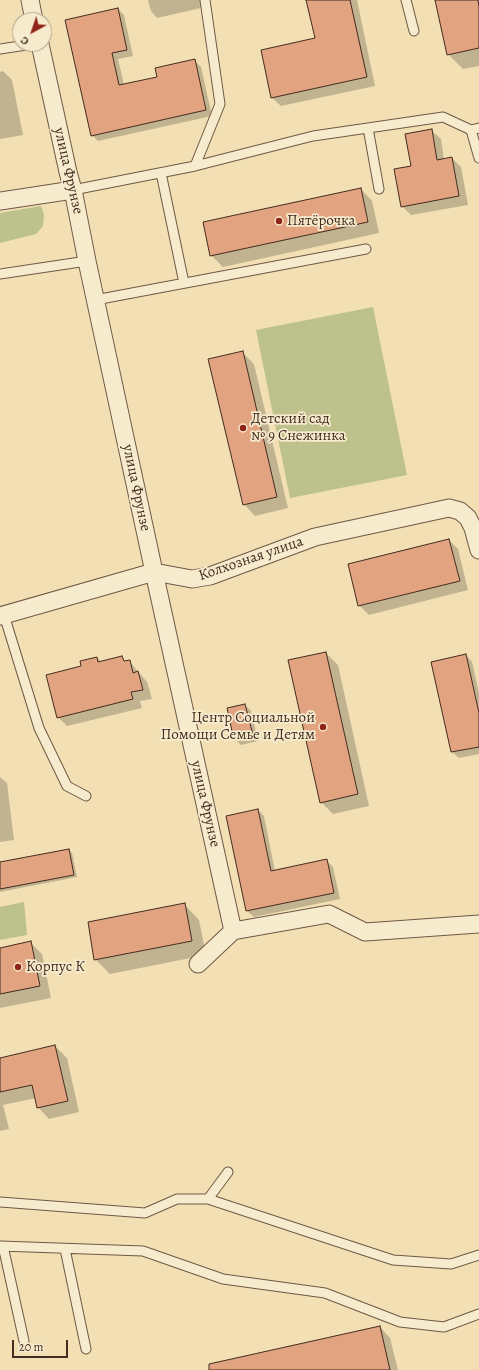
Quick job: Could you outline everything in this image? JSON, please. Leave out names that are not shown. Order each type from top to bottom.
[{"type":"street","points":[[30,0],[32,12]]},
{"type":"street","name":"улица Фрунзе","points":[[42,52],[233,931]]},
{"type":"street","points":[[0,201],[73,190]]},
{"type":"street","name":"Колхозная улица","points":[[2,615],[154,572],[192,579],[210,576],[315,537],[449,508],[460,511],[468,518],[473,528],[479,550]]},
{"type":"street","points":[[198,964],[233,931],[330,914],[364,932],[479,924]]},
{"type":"lane","points":[[195,166],[220,104],[205,0]]},
{"type":"lane","points":[[406,0],[414,31]]},
{"type":"lane","points":[[0,49],[12,47]]},
{"type":"lane","points":[[73,190],[195,166],[313,136],[442,117],[475,129],[479,158]]},
{"type":"lane","points":[[368,128],[379,189]]},
{"type":"lane","points":[[161,173],[184,283]]},
{"type":"lane","points":[[96,300],[366,249]]},
{"type":"lane","points":[[0,274],[87,261]]},
{"type":"lane","points":[[2,615],[39,728],[67,786],[86,796]]},
{"type":"lane","points":[[208,1199],[228,1172]]},
{"type":"lane","points":[[0,1202],[145,1212],[177,1199],[208,1199],[393,1260],[451,1264],[479,1255]]},
{"type":"lane","points":[[24,1341],[2,1246],[143,1251],[222,1279],[325,1293],[400,1322],[444,1327],[479,1314]]},
{"type":"lane","points":[[65,1249],[86,1350]]},
{"type":"green space","points":[[41,206],[44,214],[43,226],[36,234],[0,243],[0,213]]},
{"type":"green space","points":[[373,307],[407,475],[290,498],[256,330]]},
{"type":"green space","points":[[24,902],[27,935],[0,940],[0,907]]},
{"type":"building","points":[[306,0],[350,0],[367,77],[271,98],[261,50],[315,38]]},
{"type":"building","points":[[435,0],[478,0],[479,48],[447,55]]},
{"type":"building","points":[[118,8],[127,50],[112,53],[119,85],[157,77],[155,68],[195,59],[206,110],[91,136],[65,20]]},
{"type":"building","points":[[432,129],[437,160],[452,157],[459,196],[401,207],[394,169],[411,166],[405,134]]},
{"type":"building","points":[[361,188],[368,222],[210,256],[203,222]]},
{"type":"building","name":"Детский сад № 9 Снежинка","points":[[243,351],[277,497],[243,505],[208,359]]},
{"type":"building","points":[[449,539],[460,581],[358,606],[348,564]]},
{"type":"building","name":"Центр Социальной Помощи Семье и Детям","points":[[326,652],[358,794],[320,803],[288,660]]},
{"type":"building","points":[[466,654],[479,713],[479,747],[451,752],[431,662]]},
{"type":"building","points":[[122,656],[124,661],[130,660],[133,673],[138,671],[143,690],[131,692],[133,699],[57,718],[46,675],[81,666],[80,661],[97,657],[98,662]]},
{"type":"building","points":[[245,704],[253,735],[234,740],[227,708]]},
{"type":"building","points":[[258,809],[271,871],[327,859],[334,893],[246,911],[226,816]]},
{"type":"building","points":[[69,849],[74,875],[0,889],[0,862]]},
{"type":"building","points":[[185,903],[192,941],[94,960],[88,922]]},
{"type":"building","name":"Корпус К","points":[[31,941],[40,986],[0,994],[0,948]]},
{"type":"building","points":[[55,1045],[68,1101],[37,1108],[32,1085],[0,1092],[0,1058]]},
{"type":"building","points":[[380,1326],[390,1370],[209,1370],[209,1364]]},
{"type":"place","name":"Пятёрочка","points":[[279,221]]},
{"type":"place","name":"Детский сад № 9 Снежинка","points":[[243,428]]},
{"type":"place","name":"Центр Социальной Помощи Семье и Детям","points":[[323,727]]},
{"type":"place","name":"Корпус К","points":[[18,967]]}]
